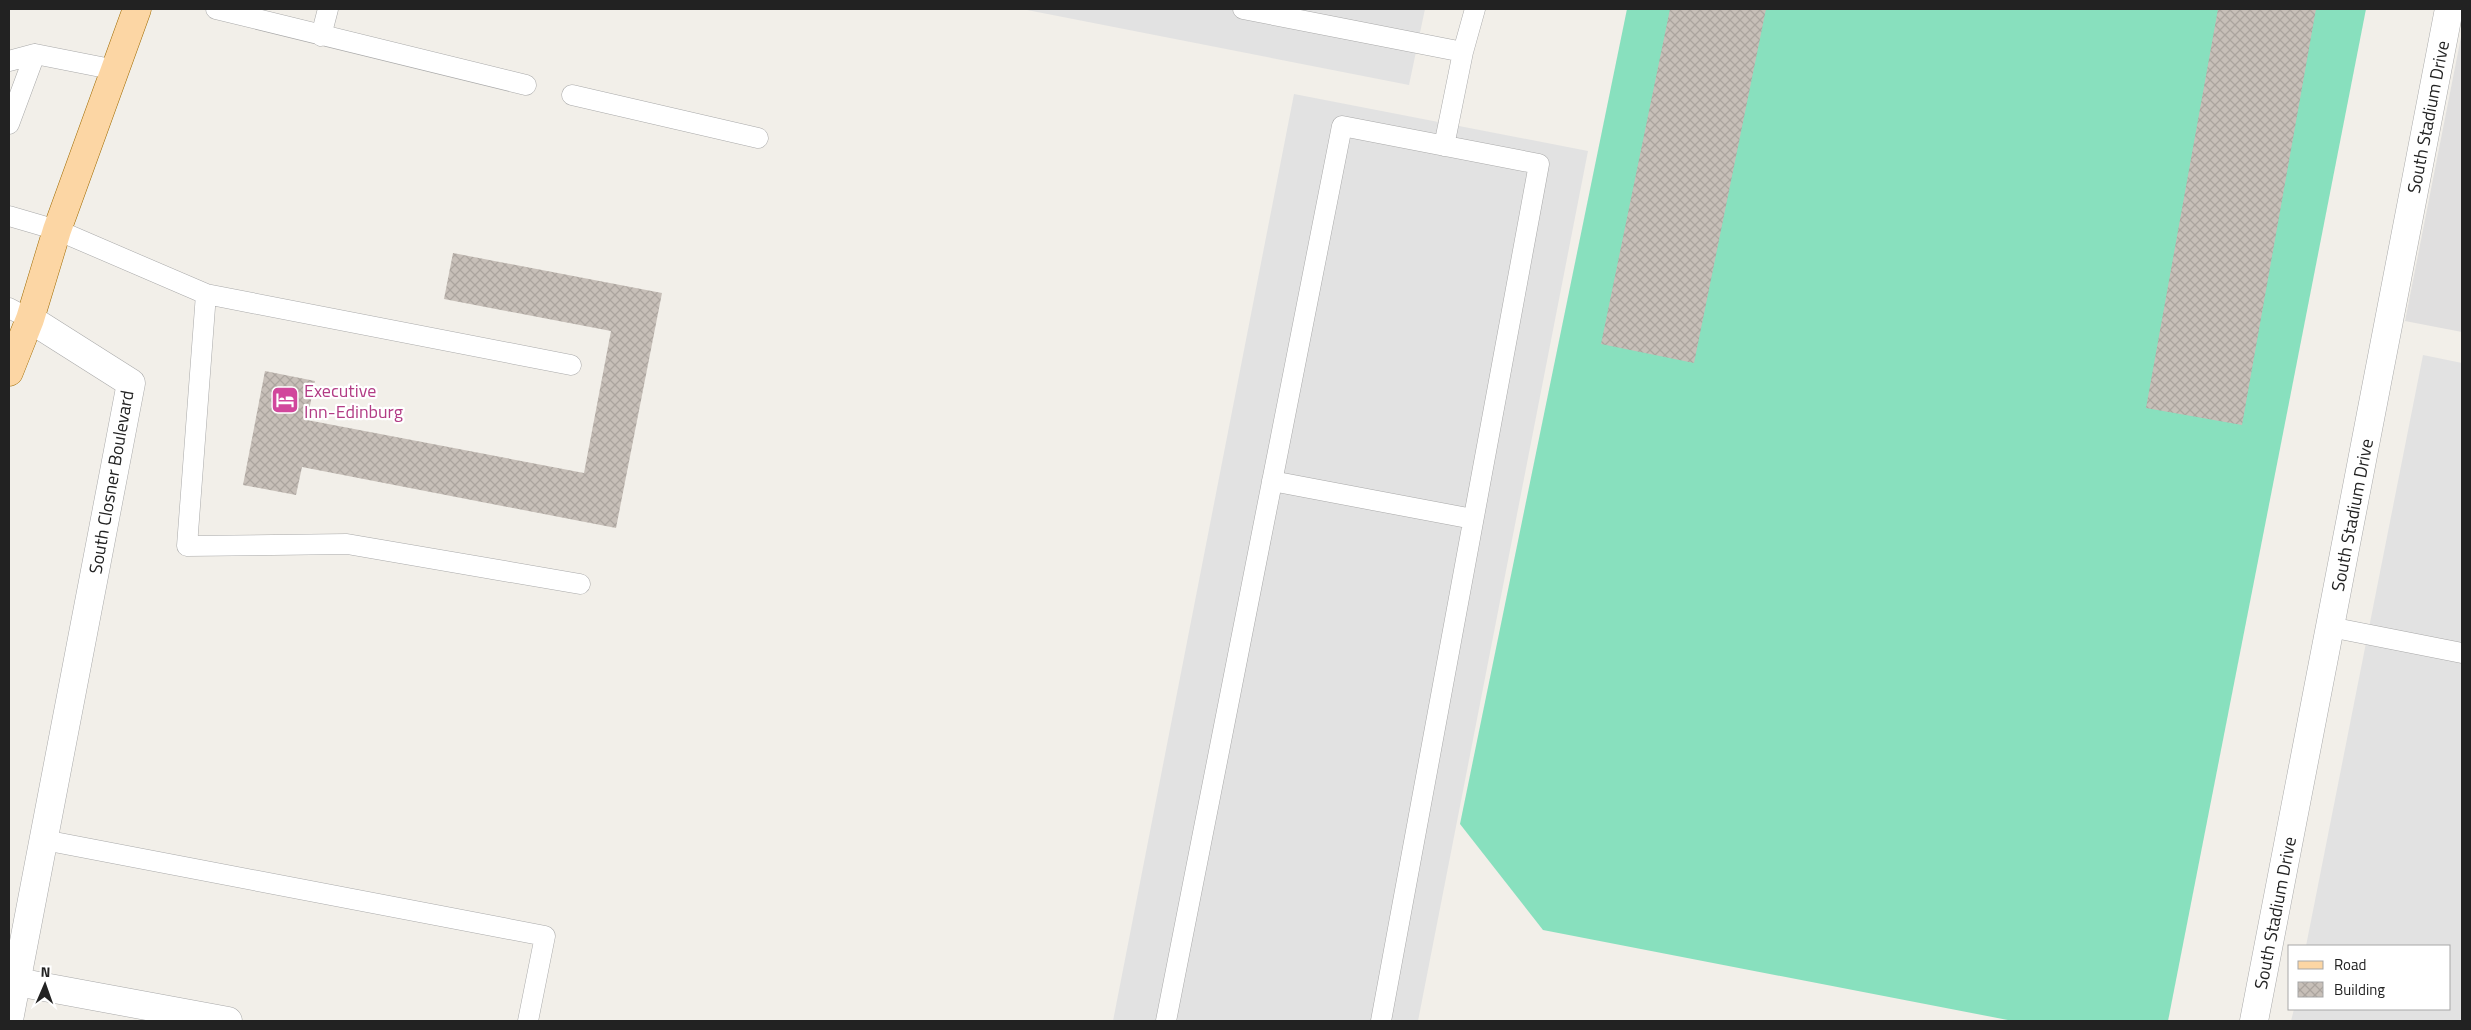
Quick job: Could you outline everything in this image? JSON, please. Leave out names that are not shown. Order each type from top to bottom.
[{"type":"main road","points":[[9,372],[19,313],[57,230],[137,9]]},
{"type":"street","name":"South Stadium Drive","points":[[2254,1021],[2449,9]]},
{"type":"street","name":"South Closner Boulevard","points":[[9,1020],[130,383],[19,313]]},
{"type":"street","points":[[17,982],[228,1021]]},
{"type":"lane","points":[[216,9],[526,85]]},
{"type":"lane","points":[[321,36],[328,9]]},
{"type":"lane","points":[[1243,9],[1463,52]]},
{"type":"lane","points":[[1444,146],[1463,52],[1474,9]]},
{"type":"lane","points":[[9,124],[35,54]]},
{"type":"lane","points":[[9,61],[35,54],[116,70]]},
{"type":"lane","points":[[572,95],[758,138]]},
{"type":"lane","points":[[1166,1021],[1342,126],[1539,164],[1381,1021]]},
{"type":"lane","points":[[9,216],[57,230],[206,294],[571,365]]},
{"type":"lane","points":[[206,294],[186,546],[347,544],[580,584]]},
{"type":"lane","points":[[1272,481],[1473,519]]},
{"type":"lane","points":[[2330,627],[2462,653]]},
{"type":"lane","points":[[44,840],[545,936],[528,1021]]},
{"type":"shaded area","points":[[1022,9],[1425,9],[1409,85]]},
{"type":"shaded area","points":[[2462,32],[2462,332],[2405,321]]},
{"type":"shaded area","points":[[1294,94],[1588,151],[1418,1021],[1113,1021]]},
{"type":"shaded area","points":[[2423,355],[2462,363],[2462,1021],[2291,1021],[2294,1010],[2451,1010],[2451,945],[2306,945]]},
{"type":"green space","points":[[1627,9],[2366,9],[2168,1021],[2013,1021],[1543,930],[1460,824]]},
{"type":"building","points":[[1670,9],[1766,9],[1694,363],[1601,344]]},
{"type":"building","points":[[2218,9],[2316,9],[2242,425],[2146,408]]},
{"type":"building","name":"Executive Inn-Edinburg","points":[[453,253],[662,293],[616,528],[302,467],[296,495],[243,485],[265,371],[315,381],[307,420],[584,473],[611,331],[444,299]]},
{"type":"place","name":"Executive Inn-Edinburg","points":[[285,400]]}]
